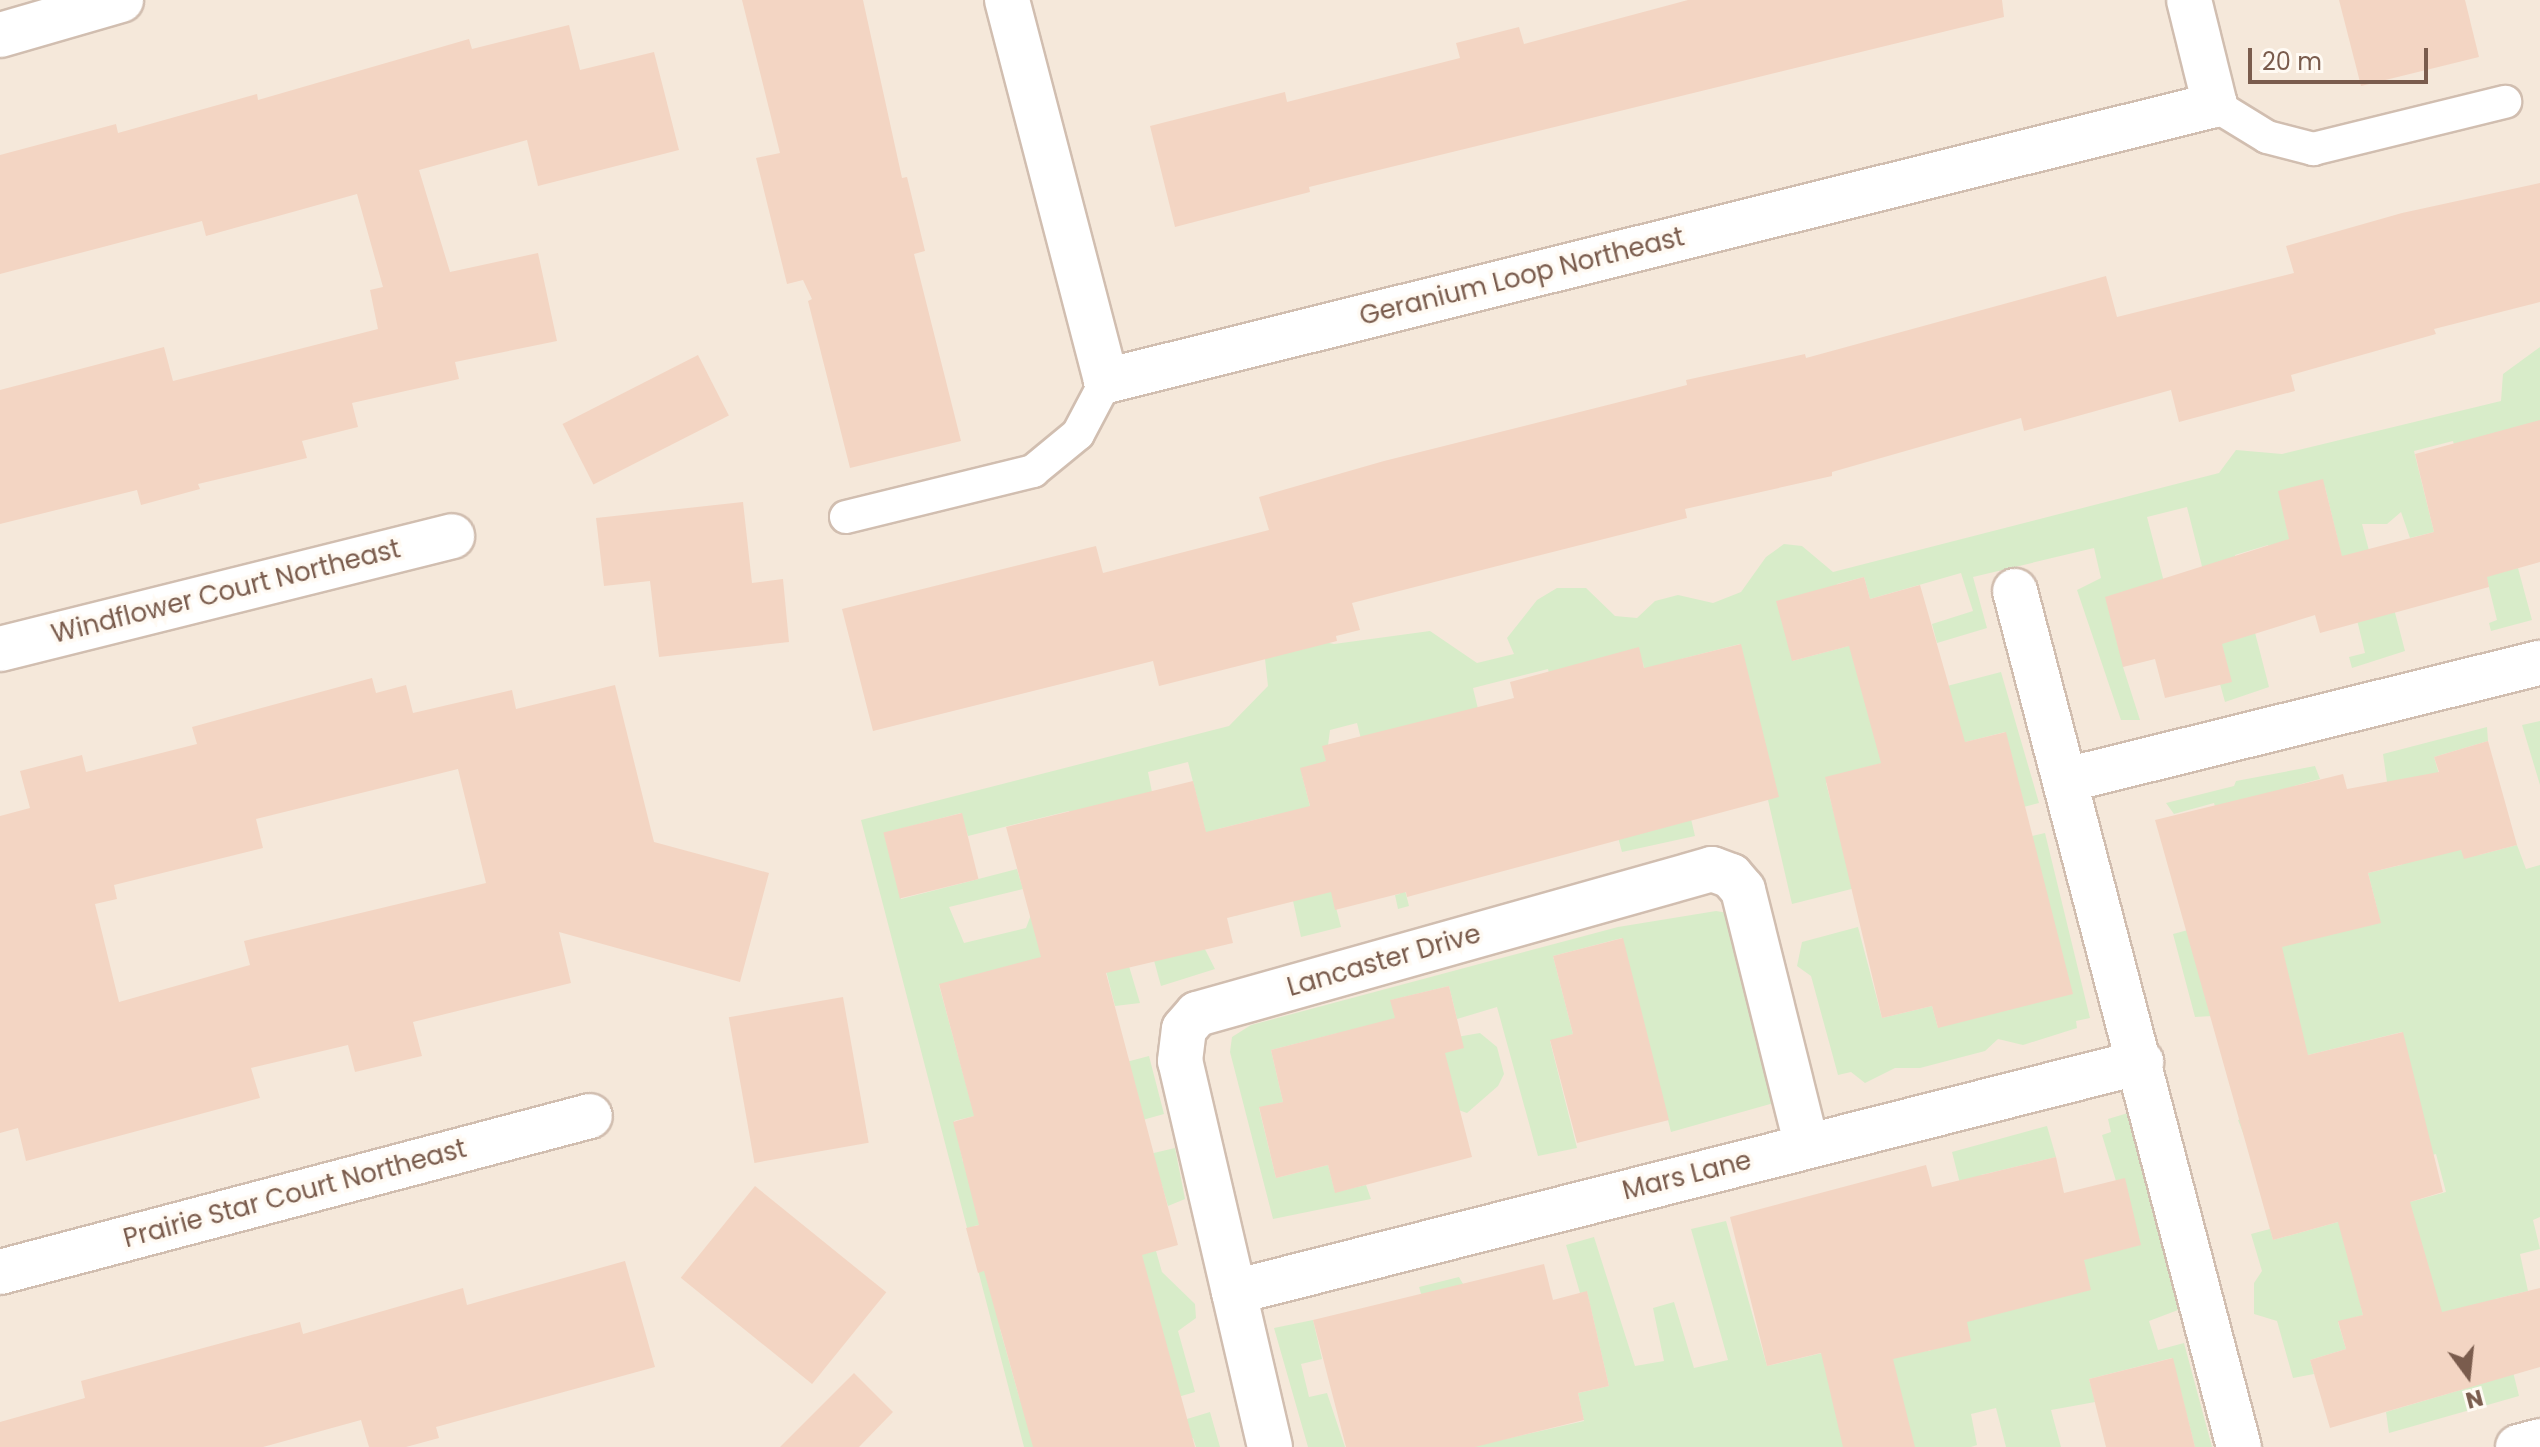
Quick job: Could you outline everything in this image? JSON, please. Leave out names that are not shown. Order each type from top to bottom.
[{"type":"street","points":[[0,35],[121,0]]},
{"type":"street","points":[[1007,0],[1106,381]]},
{"type":"street","points":[[2189,0],[2215,105]]},
{"type":"street","name":"Geranium Loop Northeast","points":[[1106,381],[2215,105]]},
{"type":"street","name":"Windflower Court Northeast","points":[[0,649],[452,536]]},
{"type":"street","points":[[2015,591],[2141,1062],[2239,1447]]},
{"type":"street","points":[[2066,780],[2540,663]]},
{"type":"street","name":"Lancaster Drive","points":[[1270,1447],[1180,1061],[1184,1029],[1197,1014],[1712,869],[1731,876],[1743,890],[1807,1146]]},
{"type":"street","name":"Mars Lane","points":[[1234,1292],[2141,1062]]},
{"type":"street","name":"Prairie Star Court Northeast","points":[[0,1272],[590,1116]]},
{"type":"street","points":[[2518,1447],[2540,1441]]},
{"type":"lane","points":[[2215,105],[2267,137],[2313,149],[2505,102]]},
{"type":"lane","points":[[846,517],[1033,471],[1078,434],[1106,381]]},
{"type":"shaded area","points":[[0,0],[2540,0],[2540,1447],[0,1447]]},
{"type":"green space","points":[[2540,347],[2540,431],[2512,569],[2518,568],[2532,620],[2491,631],[2489,623],[2497,620],[2453,441],[2414,451],[2434,532],[2410,538],[2401,512],[2387,524],[2362,524],[2384,608],[2393,605],[2405,651],[2352,668],[2349,657],[2365,653],[2325,487],[2284,516],[2300,582],[2281,584],[2268,545],[2235,555],[2269,687],[2225,702],[2220,684],[2231,681],[2187,507],[2147,517],[2164,582],[2123,667],[2140,720],[2121,720],[2077,590],[2101,578],[2094,548],[1973,577],[1987,628],[1937,643],[1932,624],[1973,611],[1961,573],[1870,599],[1864,577],[1837,584],[1832,604],[1792,661],[1875,639],[1866,707],[2001,672],[2039,803],[1975,820],[2005,732],[1855,770],[1826,783],[1836,821],[1902,867],[2045,833],[2090,1018],[2076,1021],[2077,1028],[2023,1045],[1998,1039],[1985,1051],[1920,1068],[1895,1068],[1865,1083],[1851,1072],[1838,1075],[1811,976],[1797,966],[1802,942],[1858,927],[1882,1018],[1932,1006],[1938,1028],[2034,843],[1792,904],[1768,800],[1764,741],[1740,644],[1681,659],[1679,768],[1695,836],[1622,852],[1616,830],[1684,822],[1643,663],[1623,652],[1579,791],[1548,669],[1473,688],[1483,730],[1393,843],[1409,906],[1398,909],[1395,895],[1400,894],[1357,723],[1330,730],[1326,761],[1302,775],[1341,927],[1301,937],[1274,815],[1218,829],[1239,915],[1227,917],[1188,762],[1148,772],[1169,878],[1215,969],[1161,986],[1124,851],[1082,859],[1069,811],[968,836],[961,813],[884,833],[901,899],[1017,869],[1023,889],[949,907],[964,943],[1026,928],[1034,907],[1120,936],[1140,1003],[1115,1006],[1099,943],[939,985],[971,1103],[1149,1056],[1164,1114],[1114,1128],[1132,1078],[954,1121],[963,1162],[1058,1137],[1141,1156],[1175,1148],[1185,1199],[1168,1206],[1160,1179],[974,1226],[1156,1251],[1162,1272],[1195,1304],[1196,1318],[1178,1331],[1195,1392],[1144,1407],[1000,1329],[1020,1400],[1118,1440],[1210,1412],[1220,1447],[1196,1447],[1193,1438],[1160,1447],[1024,1447],[861,820],[1229,726],[1268,686],[1265,659],[1299,637],[1334,644],[1430,631],[1477,663],[1514,654],[1507,638],[1537,600],[1557,588],[1586,588],[1615,616],[1637,618],[1655,601],[1678,595],[1713,603],[1741,592],[1766,557],[1784,544],[1802,546],[1833,572],[2219,473],[2236,450],[2282,454],[2501,401],[2503,374]]},
{"type":"green space","points":[[2540,721],[2540,785],[2522,725]]},
{"type":"green space","points":[[2487,727],[2488,741],[2434,757],[2462,852],[2479,855],[2517,845],[2526,869],[2540,865],[2540,1217],[2533,1220],[2540,1249],[2520,1254],[2528,1291],[2495,1299],[2519,1396],[2389,1433],[2386,1412],[2464,1389],[2357,1290],[2363,1315],[2338,1322],[2346,1349],[2310,1360],[2314,1374],[2293,1378],[2277,1321],[2254,1314],[2254,1283],[2262,1271],[2251,1234],[2270,1229],[2273,1240],[2446,1192],[2436,1154],[2360,1174],[2245,1138],[2238,1120],[2413,1076],[2402,1032],[2308,1055],[2212,1016],[2195,1017],[2173,934],[2188,930],[2226,845],[2214,803],[2174,814],[2166,803],[2234,786],[2236,781],[2315,766],[2320,779],[2294,786],[2377,908],[2368,873],[2401,865],[2417,854],[2387,782],[2383,754]]},
{"type":"green space","points":[[1716,911],[1740,915],[1784,1100],[1671,1132],[1622,938],[1553,956],[1573,1034],[1550,1041],[1577,1148],[1538,1156],[1497,1007],[1457,1019],[1449,986],[1391,1000],[1412,1085],[1338,1033],[1271,1050],[1283,1102],[1259,1108],[1276,1178],[1328,1165],[1335,1192],[1366,1185],[1371,1199],[1273,1219],[1230,1052],[1232,1037],[1251,1025],[1618,927]]},
{"type":"green space","points":[[1480,1033],[1497,1047],[1504,1074],[1498,1086],[1467,1113],[1447,1106],[1436,1048],[1445,1039]]},
{"type":"green space","points":[[2128,1113],[2156,1223],[2177,1239],[2190,1280],[2176,1303],[2178,1310],[2149,1321],[2158,1350],[2184,1343],[2212,1447],[2195,1447],[2172,1358],[2089,1379],[2095,1402],[2051,1410],[2061,1447],[2006,1447],[1996,1408],[1971,1414],[1977,1445],[1971,1447],[1468,1447],[1419,1287],[1459,1277],[1463,1284],[1501,1440],[1584,1421],[1578,1393],[1609,1386],[1587,1292],[1580,1293],[1566,1245],[1594,1237],[1635,1366],[1664,1361],[1653,1308],[1674,1302],[1694,1368],[1728,1360],[1691,1229],[1726,1221],[1767,1366],[1822,1353],[1929,1351],[1957,1337],[1969,1219],[1952,1152],[2047,1126],[2056,1157],[1981,1175],[2084,1260],[2116,1181],[2102,1135],[2111,1132],[2108,1119]]},
{"type":"green space","points":[[1313,1320],[1322,1359],[1301,1364],[1309,1397],[1327,1393],[1345,1447],[1308,1447],[1274,1328]]},
{"type":"building","points":[[742,0],[863,0],[902,178],[907,177],[925,251],[914,254],[961,441],[850,468],[808,301],[812,299],[803,280],[787,284],[756,158],[780,153]]},
{"type":"building","points":[[1688,0],[2002,0],[2004,17],[1309,187],[1310,192],[1175,227],[1150,126],[1285,92],[1287,102],[1460,58],[1456,43],[1519,27],[1524,44]]},
{"type":"building","points":[[2339,0],[2465,0],[2479,57],[2361,86]]},
{"type":"building","points":[[569,25],[580,70],[654,52],[679,150],[538,186],[527,140],[419,170],[450,272],[538,253],[557,341],[455,362],[459,379],[352,403],[358,427],[302,441],[307,458],[198,484],[200,489],[141,505],[137,490],[0,524],[0,390],[164,347],[173,381],[378,329],[370,290],[383,287],[357,194],[206,236],[202,221],[0,274],[0,155],[116,124],[118,133],[257,94],[258,100],[469,39],[472,49]]},
{"type":"building","points":[[2540,183],[2540,302],[2434,329],[2436,334],[2291,375],[2295,391],[2179,422],[2171,390],[2024,431],[2021,418],[1832,472],[1832,476],[1685,509],[1687,518],[1352,603],[1360,630],[1336,636],[1337,641],[1159,686],[1153,661],[873,731],[842,609],[1096,546],[1103,573],[1269,530],[1259,497],[1384,461],[1687,385],[1686,380],[1805,354],[1806,358],[2106,276],[2117,317],[2294,273],[2286,246],[2402,213]]},
{"type":"building","points":[[698,355],[729,416],[593,485],[563,424]]},
{"type":"building","points":[[2540,420],[2540,562],[2487,577],[2489,587],[2320,633],[2315,615],[2222,644],[2232,682],[2165,698],[2155,659],[2123,667],[2105,597],[2289,539],[2278,491],[2323,479],[2342,556],[2434,532],[2415,454]]},
{"type":"building","points":[[743,502],[752,583],[783,579],[789,642],[659,657],[650,581],[604,586],[596,518]]},
{"type":"building","points":[[1864,577],[1870,599],[1920,585],[1965,742],[2006,732],[2073,994],[1938,1028],[1932,1006],[1882,1018],[1825,777],[1881,763],[1849,646],[1792,661],[1776,601]]},
{"type":"building","points":[[1741,644],[1779,797],[1407,897],[1406,892],[1335,910],[1331,892],[1227,918],[1233,943],[1106,973],[1178,1245],[1142,1255],[1195,1447],[1033,1447],[984,1271],[978,1273],[966,1228],[979,1225],[953,1122],[974,1116],[939,984],[1041,957],[1006,827],[1193,781],[1206,832],[1310,806],[1300,768],[1326,761],[1322,746],[1514,698],[1510,682],[1639,647],[1644,668]]},
{"type":"building","points":[[372,678],[376,693],[406,685],[413,713],[512,690],[516,709],[615,685],[654,842],[769,873],[740,982],[559,932],[571,983],[413,1022],[422,1056],[355,1072],[348,1045],[251,1068],[260,1098],[26,1161],[18,1128],[0,1133],[0,816],[30,808],[20,771],[82,755],[86,772],[197,744],[192,727]],"holes":[[[458,769],[486,883],[244,941],[250,965],[119,1002],[95,904],[117,899],[114,885],[263,848],[256,819]]]},
{"type":"building","points":[[2488,741],[2517,845],[2464,859],[2461,850],[2368,873],[2381,923],[2282,947],[2308,1055],[2403,1032],[2443,1192],[2410,1202],[2442,1312],[2540,1288],[2540,1367],[2330,1428],[2310,1360],[2346,1349],[2338,1321],[2363,1315],[2338,1222],[2273,1240],[2155,820],[2343,774],[2347,789],[2439,772],[2434,757]]},
{"type":"building","points":[[962,813],[978,879],[900,899],[883,833]]},
{"type":"building","points":[[1623,938],[1669,1120],[1577,1143],[1550,1040],[1573,1034],[1553,956]]},
{"type":"building","points":[[1449,986],[1464,1048],[1445,1053],[1472,1157],[1335,1193],[1328,1165],[1276,1178],[1259,1107],[1283,1102],[1271,1050],[1395,1018],[1390,1000]]},
{"type":"building","points":[[843,997],[869,1143],[754,1163],[729,1017]]},
{"type":"building","points":[[2056,1157],[2064,1193],[2125,1178],[2141,1245],[2084,1260],[2091,1290],[1967,1322],[1971,1341],[1893,1359],[1915,1447],[1843,1447],[1821,1353],[1767,1366],[1730,1217],[1926,1165],[1932,1187]]},
{"type":"building","points":[[755,1186],[886,1292],[812,1384],[681,1278]]},
{"type":"building","points":[[625,1261],[655,1367],[436,1427],[439,1438],[406,1447],[369,1447],[361,1420],[263,1447],[0,1447],[0,1422],[85,1398],[81,1381],[300,1322],[303,1334],[463,1288],[467,1305]]},
{"type":"building","points":[[1544,1264],[1553,1300],[1587,1291],[1609,1386],[1578,1393],[1584,1420],[1475,1447],[1346,1447],[1313,1320]]},
{"type":"building","points":[[2173,1358],[2195,1447],[2106,1447],[2089,1379]]},
{"type":"building","points":[[854,1373],[893,1412],[859,1447],[780,1447]]}]
